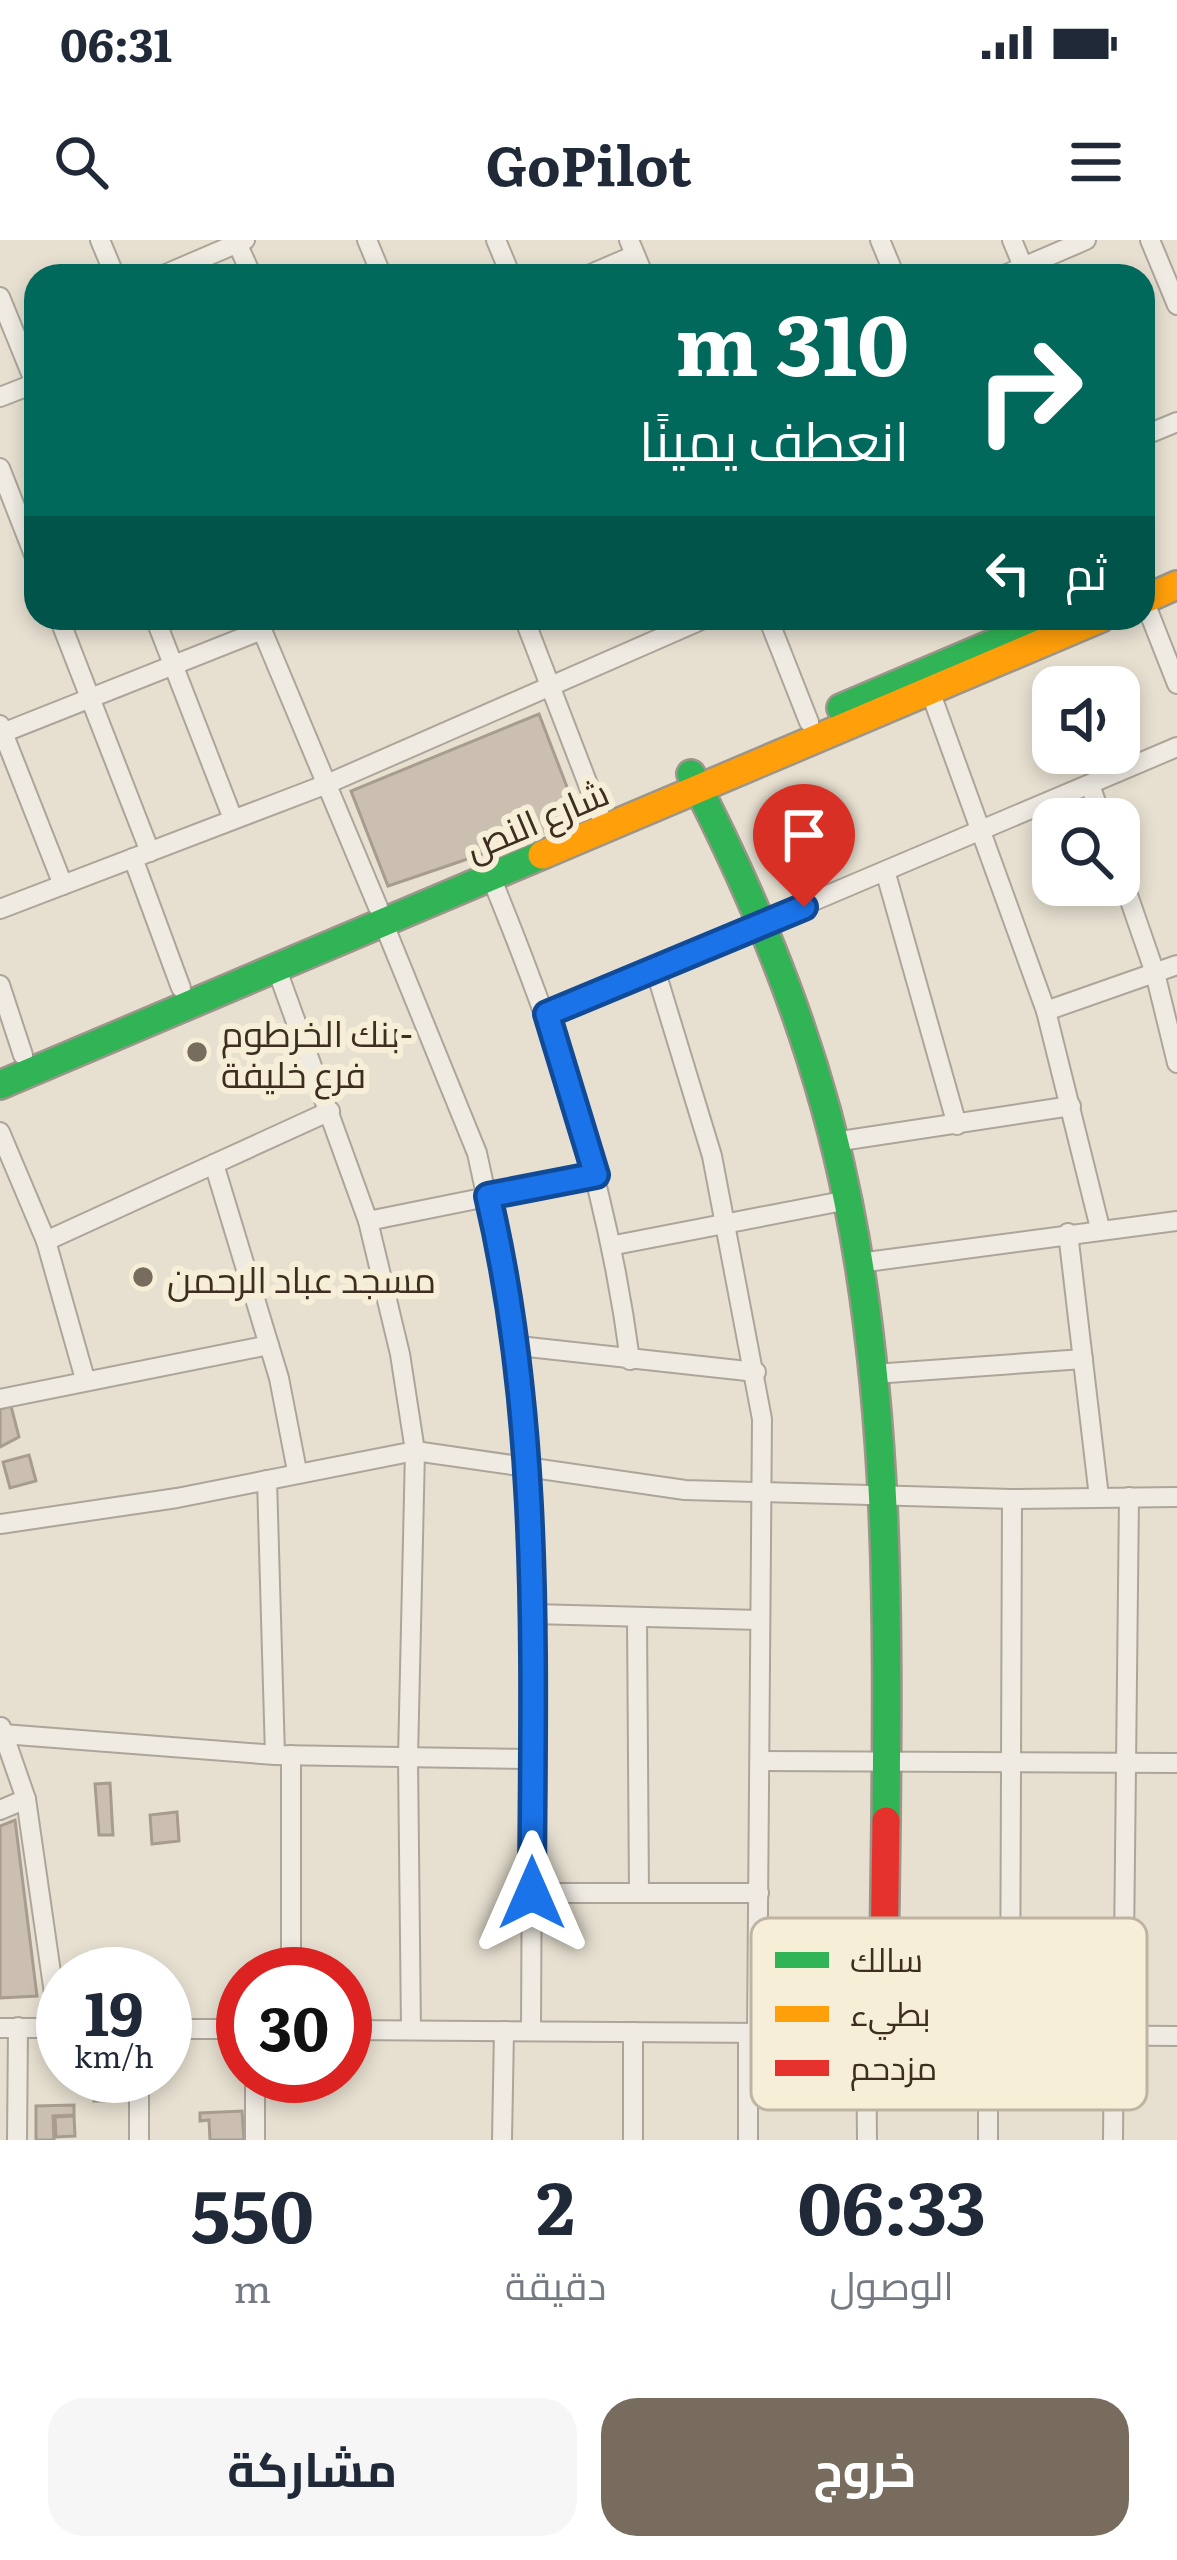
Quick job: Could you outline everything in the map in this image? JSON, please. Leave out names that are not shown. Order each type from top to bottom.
[{"type":"main road","name":"شارع النص","points":[[0,1084],[182,988],[491,877],[809,722],[1024,630]]},
{"type":"main road","name":"شارع النص","points":[[12,1061],[62,1048],[275,967],[599,814],[930,691],[1073,630]]},
{"type":"main road","points":[[695,781],[764,924],[834,1142],[859,1263],[874,1374],[882,1496],[884,1762],[879,1918]]},
{"type":"street","points":[[1041,264],[1086,240]]},
{"type":"street","points":[[1150,240],[1177,305]]},
{"type":"street","points":[[189,264],[241,242]]},
{"type":"street","points":[[605,264],[632,247]]},
{"type":"street","points":[[0,297],[24,356]]},
{"type":"street","points":[[0,469],[24,530]]},
{"type":"street","points":[[64,630],[91,698],[182,988]]},
{"type":"street","points":[[160,630],[233,819]]},
{"type":"street","points":[[63,885],[1,730],[174,665],[247,630]]},
{"type":"street","points":[[262,630],[458,1101],[488,1196],[519,1346],[530,1464],[533,1614],[531,2031]]},
{"type":"street","points":[[529,630],[599,814]]},
{"type":"street","points":[[660,630],[664,639]]},
{"type":"street","points":[[0,909],[326,784],[682,630]]},
{"type":"street","points":[[773,630],[809,722]]},
{"type":"street","points":[[1155,630],[1177,684]]},
{"type":"street","points":[[930,691],[1046,1011],[1100,1228]]},
{"type":"street","points":[[547,1014],[1177,747]]},
{"type":"street","points":[[1090,785],[1095,798]]},
{"type":"street","points":[[886,874],[957,1125]]},
{"type":"street","points":[[491,877],[547,1014],[596,1175],[615,1245],[630,1360]]},
{"type":"street","points":[[1131,906],[1177,1063]]},
{"type":"street","points":[[1046,1011],[1177,965]]},
{"type":"street","points":[[275,967],[368,1221],[400,1354],[415,1450],[408,1758],[411,2030]]},
{"type":"street","points":[[656,969],[698,1102],[756,1372],[764,1494],[759,1918]]},
{"type":"street","points":[[0,985],[12,1061]]},
{"type":"street","points":[[834,1142],[1071,1106]]},
{"type":"street","points":[[46,1241],[330,1112]]},
{"type":"street","points":[[0,1132],[46,1241],[85,1379]]},
{"type":"street","points":[[214,1164],[269,1345],[297,1471]]},
{"type":"street","points":[[368,1221],[596,1175]]},
{"type":"street","points":[[615,1245],[848,1200]]},
{"type":"street","points":[[859,1263],[1177,1220]]},
{"type":"street","points":[[1068,1233],[1099,1497]]},
{"type":"street","points":[[0,1399],[269,1345]]},
{"type":"street","points":[[519,1346],[756,1372]]},
{"type":"street","points":[[874,1374],[1083,1359]]},
{"type":"street","points":[[0,1524],[415,1450],[530,1464],[614,1483],[764,1494],[1177,1497]]},
{"type":"street","points":[[267,1480],[290,1947]]},
{"type":"street","points":[[1122,1918],[1129,1497]]},
{"type":"street","points":[[1010,1918],[1012,1499]]},
{"type":"street","points":[[533,1614],[760,1620]]},
{"type":"street","points":[[637,1618],[639,1893]]},
{"type":"street","points":[[49,1947],[26,1799],[2,1729],[283,1755],[532,1759]]},
{"type":"street","points":[[761,1761],[1177,1763]]},
{"type":"street","points":[[0,1810],[26,1799]]},
{"type":"street","points":[[532,1893],[760,1893]]},
{"type":"street","points":[[9,2027],[17,2140]]},
{"type":"street","points":[[372,2030],[751,2033]]},
{"type":"street","points":[[502,2140],[504,2031]]},
{"type":"street","points":[[633,2032],[633,2140]]},
{"type":"street","points":[[748,2140],[751,2076]]},
{"type":"street","points":[[139,2103],[139,2140]]},
{"type":"street","points":[[255,2103],[255,2140]]},
{"type":"street","points":[[867,2140],[869,2110]]},
{"type":"street","points":[[1113,2140],[1115,2110]]},
{"type":"building","points":[[539,714],[580,821],[388,886],[351,791]]},
{"type":"building","points":[[11,1406],[19,1437],[0,1447],[0,1409]]},
{"type":"building","points":[[29,1455],[36,1481],[10,1488],[3,1462]]},
{"type":"building","points":[[110,1783],[113,1835],[99,1835],[95,1784]]},
{"type":"building","points":[[177,1812],[179,1841],[152,1844],[150,1815]]},
{"type":"building","points":[[15,1820],[36,1996],[0,1998],[0,1826]]},
{"type":"building","points":[[74,2105],[74,2115],[53,2116],[54,2140],[36,2140],[36,2106]]},
{"type":"building","points":[[242,2111],[244,2140],[210,2140],[209,2120],[200,2121],[200,2113]]},
{"type":"building","points":[[74,2116],[75,2136],[56,2137],[55,2117]]},
{"type":"traffic: fast","points":[[841,708],[1025,630]]},
{"type":"traffic: fast","points":[[691,774],[764,929],[804,1036],[848,1202],[879,1432],[886,1588],[886,1821]]},
{"type":"traffic: fast","points":[[0,1085],[542,855]]},
{"type":"traffic: slow","points":[[1155,595],[1177,585]]},
{"type":"traffic: slow","points":[[542,855],[1073,630]]},
{"type":"traffic: jam","points":[[885,1918],[886,1821]]},
{"type":"place","name":"بنك الخرطوم- فرع خليفة","points":[[197,1052]]},
{"type":"place","name":"مسجد عباد الرحمن","points":[[143,1277]]},
{"type":"route","points":[[532,1893],[530,1464],[519,1346],[488,1196],[596,1175],[547,1014],[804,907]]}]
